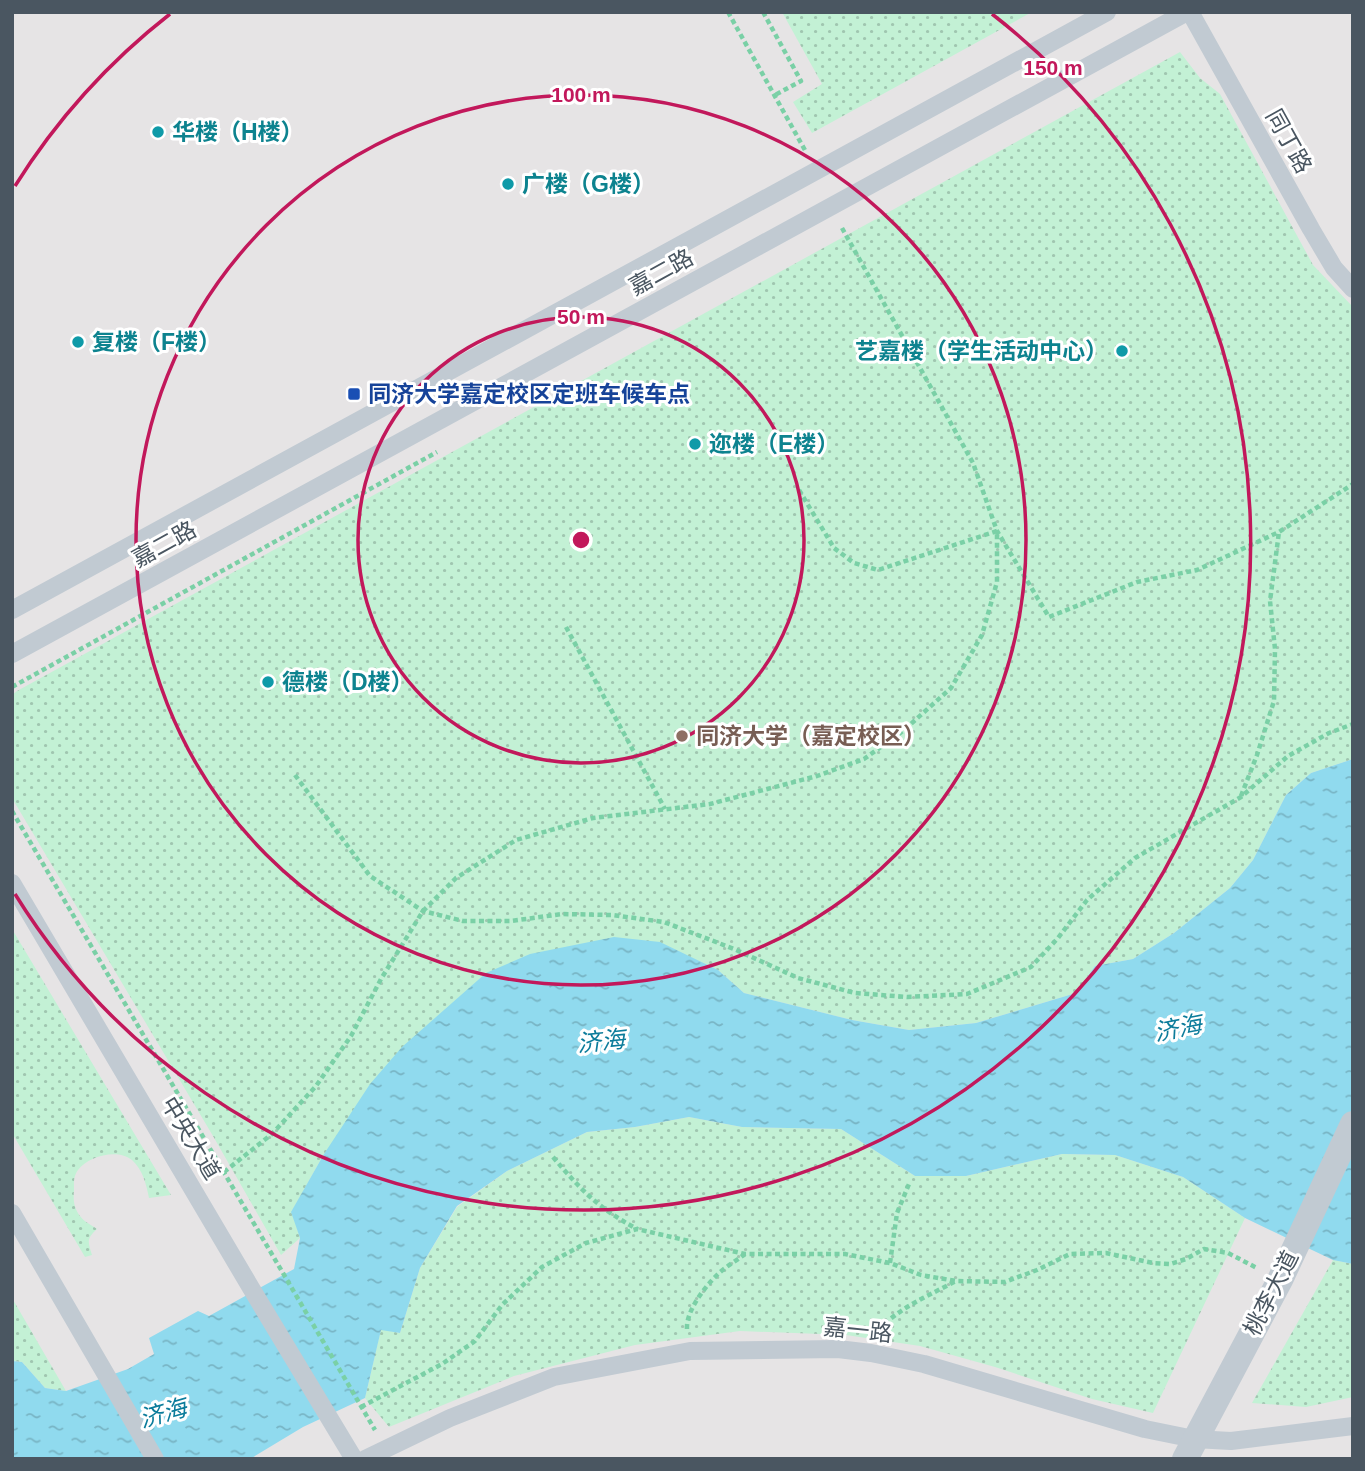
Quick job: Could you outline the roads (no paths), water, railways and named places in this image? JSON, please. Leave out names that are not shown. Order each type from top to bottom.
[{"type":"street","name":"桃李大道","points":[[1190,1449],[1283,1272],[1353,1124]]},
{"type":"lane","name":"嘉二路","points":[[12,610],[1107,12]]},
{"type":"lane","name":"嘉二路","points":[[12,654],[1188,12]]},
{"type":"lane","name":"同丁路","points":[[1188,12],[1334,268],[1353,289]]},
{"type":"lane","name":"中央大道","points":[[12,883],[354,1459]]},
{"type":"lane","points":[[12,1213],[155,1459]]},
{"type":"lane","name":"嘉一路","points":[[365,1459],[450,1418],[554,1377],[690,1351],[838,1349],[871,1353],[923,1364],[1145,1429],[1190,1449],[1231,1441],[1353,1426]]},
{"type":"water","name":"济海","points":[[1353,759],[1353,1264],[1333,1260],[1245,1218],[1183,1177],[1115,1155],[1062,1154],[966,1176],[915,1176],[841,1129],[742,1127],[689,1117],[587,1132],[507,1171],[457,1206],[420,1268],[400,1333],[381,1330],[365,1398],[303,1427],[250,1459],[12,1459],[12,1361],[22,1362],[45,1388],[66,1391],[128,1369],[154,1354],[149,1338],[198,1311],[209,1316],[294,1269],[300,1238],[291,1212],[324,1154],[370,1084],[402,1047],[486,973],[530,954],[614,937],[660,942],[718,970],[744,993],[852,1020],[909,1030],[976,1023],[1076,993],[1095,966],[1133,959],[1174,933],[1230,888],[1253,860],[1286,795],[1311,773]]},
{"type":"place","name":"华楼（H楼）","points":[[158,132]]},
{"type":"place","name":"广楼（G楼）","points":[[508,184]]},
{"type":"place","name":"复楼（F楼）","points":[[78,342]]},
{"type":"place","name":"艺嘉楼（学生活动中心）","points":[[1122,351]]},
{"type":"place","name":"同济大学嘉定校区定班车候车点","points":[[354,394]]},
{"type":"place","name":"迩楼（E楼）","points":[[695,444]]},
{"type":"place","name":"德楼（D楼）","points":[[268,682]]},
{"type":"place","name":"同济大学（嘉定校区）","points":[[682,736]]}]
